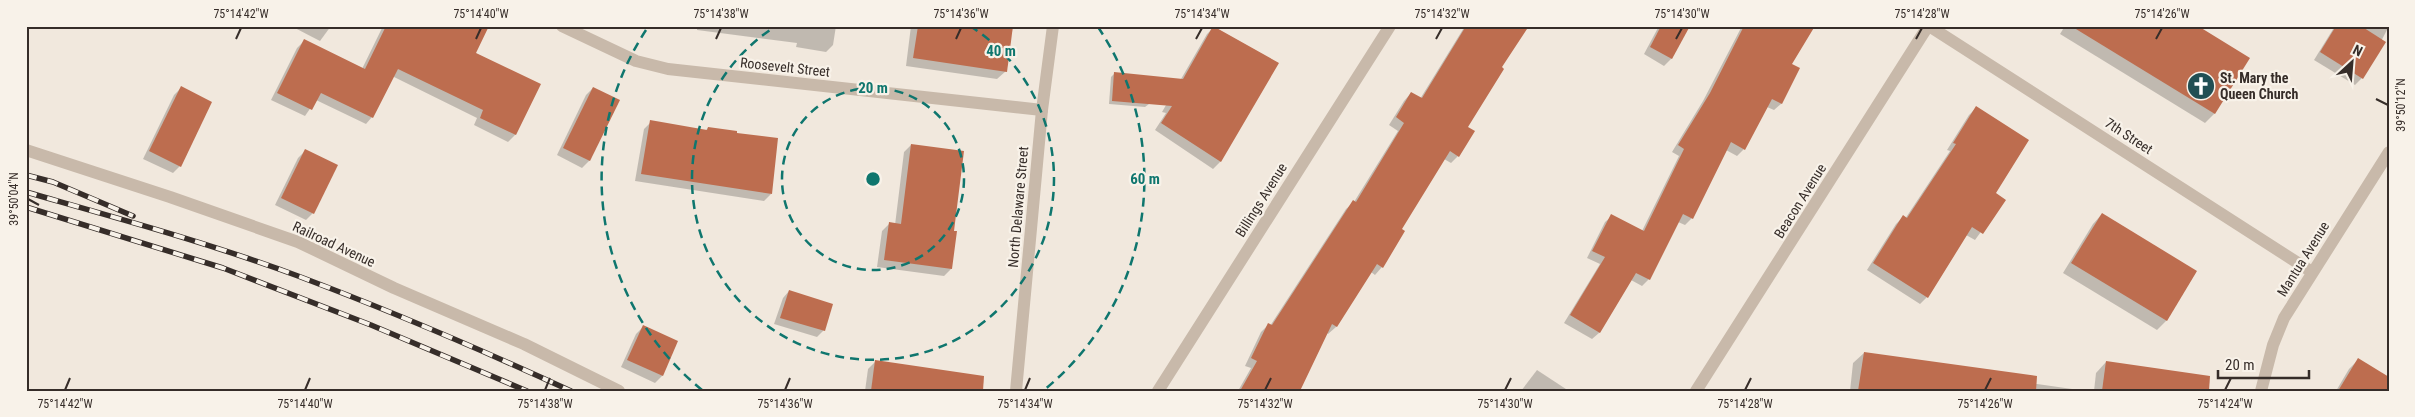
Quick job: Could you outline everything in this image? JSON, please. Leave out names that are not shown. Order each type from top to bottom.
[{"type":"street","name":"Roosevelt Street","points":[[562,26],[636,61],[668,69],[1042,110]]},
{"type":"street","name":"North Delaware Street","points":[[1016,391],[1042,110],[1053,26]]},
{"type":"street","name":"Billings Avenue","points":[[1158,391],[1390,26]]},
{"type":"street","name":"7th Street","points":[[1929,26],[2312,272]]},
{"type":"street","name":"Beacon Avenue","points":[[1696,391],[1929,26]]},
{"type":"street","name":"Railroad Avenue","points":[[26,150],[298,242],[394,288],[524,344],[619,391]]},
{"type":"street","name":"Mantua Avenue","points":[[2261,391],[2273,345],[2284,318],[2389,152]]},
{"type":"building","points":[[386,26],[489,26],[476,53],[541,84],[516,135],[480,118],[483,110],[398,69],[373,118],[321,93],[312,110],[277,93],[304,39],[365,69]]},
{"type":"building","points":[[918,26],[1013,26],[1007,72],[913,58]]},
{"type":"building","points":[[1213,26],[1279,63],[1221,162],[1161,123],[1172,106],[1112,101],[1114,72],[1183,79]]},
{"type":"building","points":[[1466,26],[1529,26],[1502,67],[1504,69],[1468,127],[1475,131],[1459,157],[1450,151],[1402,229],[1405,231],[1383,268],[1377,264],[1337,327],[1332,324],[1300,391],[1240,391],[1257,361],[1251,358],[1268,323],[1272,325],[1353,200],[1356,202],[1404,123],[1396,117],[1411,92],[1422,98]]},
{"type":"building","points":[[1661,26],[1690,26],[1672,59],[1650,47]]},
{"type":"building","points":[[1744,26],[1815,26],[1792,64],[1800,68],[1782,104],[1772,99],[1745,150],[1731,142],[1693,219],[1683,214],[1650,280],[1636,273],[1600,333],[1570,315],[1605,257],[1592,251],[1611,214],[1644,231],[1684,149],[1678,145],[1710,93]]},
{"type":"building","name":"St. Mary the Queen Church","points":[[2071,26],[2198,26],[2250,58],[2215,114]]},
{"type":"building","points":[[2336,26],[2361,26],[2386,42],[2363,79],[2320,52]]},
{"type":"building","points":[[181,86],[212,102],[181,167],[149,151]]},
{"type":"building","points":[[593,87],[620,100],[590,161],[563,148]]},
{"type":"building","points":[[1976,106],[2029,140],[1996,193],[2006,200],[1983,234],[1972,227],[1928,298],[1873,263],[1903,215],[1907,218],[1956,144],[1953,143]]},
{"type":"building","points":[[650,120],[707,130],[708,127],[778,138],[772,194],[641,174]]},
{"type":"building","points":[[911,144],[964,151],[954,231],[957,231],[952,269],[884,260],[889,222],[901,224]]},
{"type":"building","points":[[305,149],[338,165],[314,214],[281,198]]},
{"type":"building","points":[[2102,213],[2197,271],[2167,321],[2071,263]]},
{"type":"building","points":[[789,290],[833,304],[825,331],[780,318]]},
{"type":"building","points":[[643,325],[678,341],[663,376],[627,360]]},
{"type":"building","points":[[1864,352],[2037,376],[2036,391],[1858,391]]},
{"type":"building","points":[[2358,358],[2389,377],[2389,391],[2338,391]]},
{"type":"building","points":[[875,360],[984,376],[983,391],[871,391]]},
{"type":"building","points":[[2106,361],[2210,376],[2209,391],[2102,391]]},
{"type":"railway","points":[[26,175],[53,182],[133,216]]},
{"type":"railway","points":[[26,192],[129,221],[298,276],[436,331],[571,391]]},
{"type":"railway","points":[[26,207],[223,268],[371,325],[527,391]]},
{"type":"place","name":"St. Mary the Queen Church","points":[[2201,86]]}]
